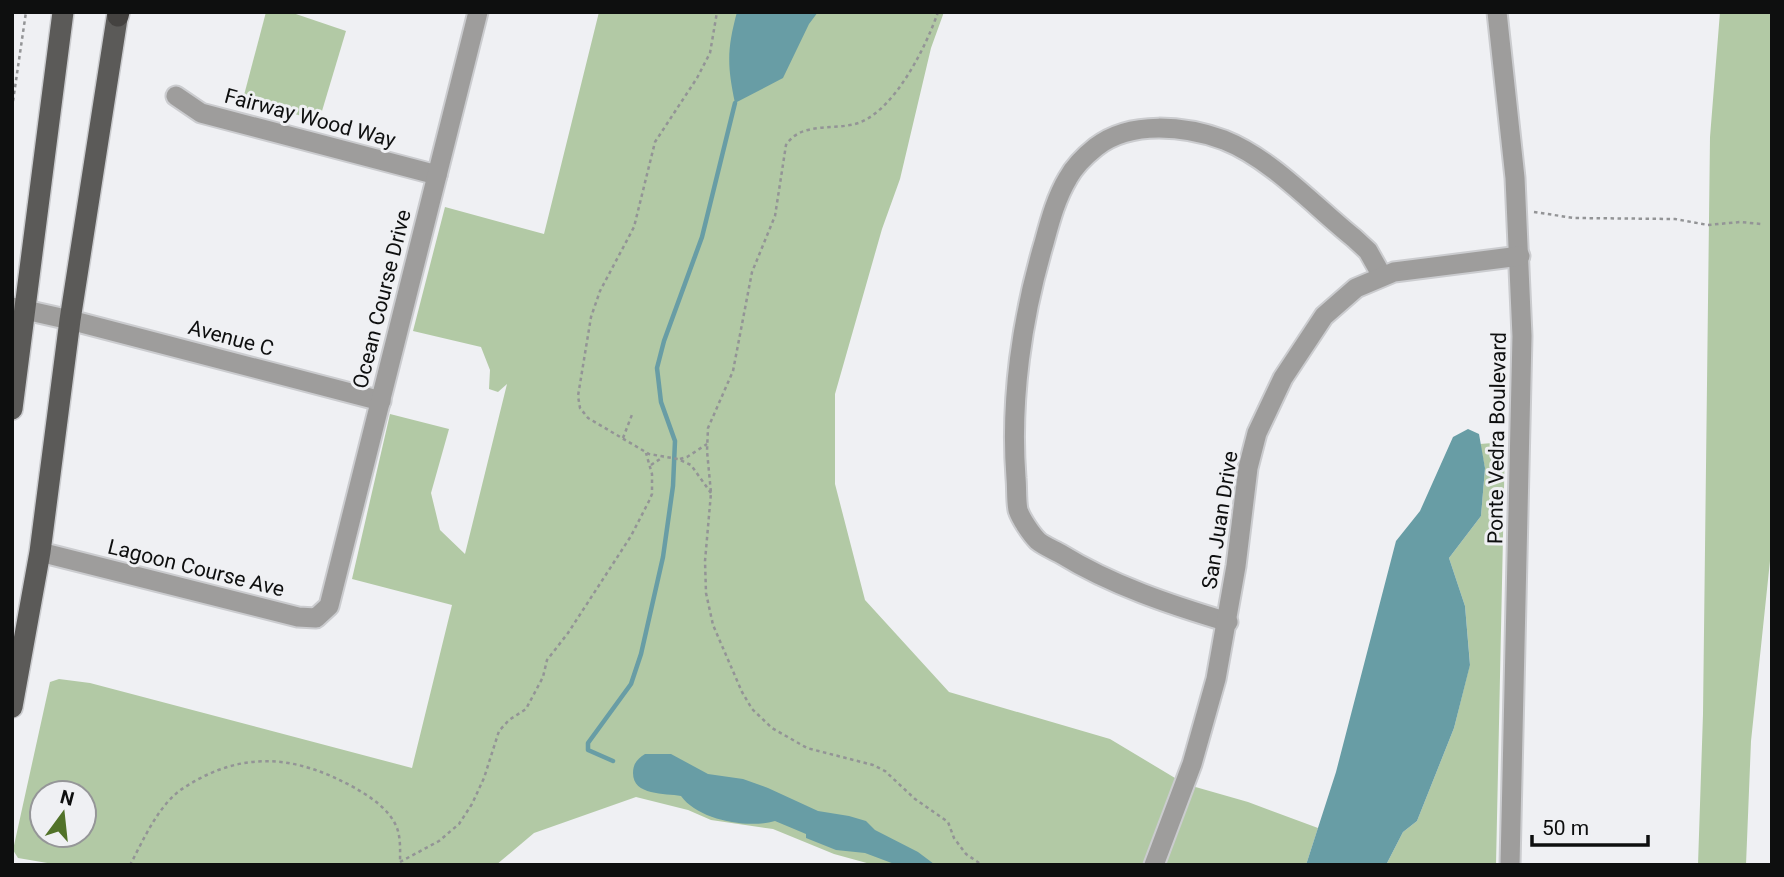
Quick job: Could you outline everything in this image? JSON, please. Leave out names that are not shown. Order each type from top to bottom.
[{"type":"main road","points":[[12,409],[19,308],[63,12]]},
{"type":"main road","points":[[12,707],[40,552],[70,320],[118,13]]},
{"type":"street","name":"Ocean Course Drive","points":[[332,597],[478,12]]},
{"type":"street","name":"Ponte Vedra Boulevard","points":[[1497,12],[1520,256],[1521,363],[1510,865]]},
{"type":"street","name":"Fairway Wood Way","points":[[176,96],[201,113],[437,175]]},
{"type":"street","points":[[1228,622],[1114,581],[1075,563],[1038,541],[1018,509],[1014,415],[1030,289],[1052,214],[1068,177],[1098,146],[1130,131],[1179,130],[1223,140],[1261,160],[1354,238],[1368,251],[1382,276]]},
{"type":"street","name":"San Juan Drive","points":[[1154,865],[1199,740],[1216,679],[1228,622],[1248,468],[1266,411],[1290,367],[1324,316],[1356,288],[1382,276],[1520,256]]},
{"type":"street","name":"Avenue C","points":[[19,308],[381,401]]},
{"type":"street","name":"Lagoon Course Ave","points":[[40,552],[298,617],[316,618],[329,606],[332,597]]},
{"type":"path","points":[[12,108],[26,12]]},
{"type":"path","points":[[711,493],[691,465],[679,459],[645,452],[588,418],[580,408],[578,396],[591,317],[606,277],[634,227],[655,142],[710,53],[717,12]]},
{"type":"path","points":[[938,12],[908,74],[893,96],[874,116],[847,126],[800,132],[792,136],[786,145],[775,216],[752,272],[735,360],[708,428],[711,493],[705,561],[706,593],[713,625],[727,662],[752,709],[772,728],[807,748],[873,765],[885,771],[915,799],[948,822],[954,838],[966,854],[982,865]]},
{"type":"path","points":[[1517,209],[1574,218],[1675,219],[1708,225],[1740,222],[1761,224]]},
{"type":"path","points":[[623,438],[633,412]]},
{"type":"path","points":[[679,459],[707,444]]},
{"type":"path","points":[[130,865],[167,804],[182,788],[225,766],[265,760],[312,767],[338,778],[380,804],[396,825],[400,863],[439,841],[459,824],[472,804],[484,778],[499,731],[509,720],[526,709],[542,677],[547,660],[568,634],[631,536],[649,501],[652,485],[651,465],[645,452]]},
{"type":"path","points":[[651,465],[663,457]]},
{"type":"green space","points":[[266,12],[290,12],[346,31],[319,121],[243,99]]},
{"type":"green space","points":[[599,12],[944,12],[931,48],[900,179],[882,229],[835,394],[835,484],[865,600],[949,692],[1110,739],[1185,784],[1248,802],[1318,828],[1306,865],[874,865],[834,854],[773,829],[711,820],[688,810],[636,797],[534,833],[496,865],[59,865],[18,858],[13,850],[28,782],[28,849],[98,849],[98,779],[29,779],[50,682],[59,679],[90,683],[412,768],[452,605],[352,579],[390,414],[449,429],[431,493],[440,530],[465,554],[507,384],[498,392],[489,389],[490,370],[481,347],[413,331],[445,207],[544,234]]},
{"type":"green space","points":[[1720,12],[1772,12],[1772,542],[1751,741],[1746,865],[1698,865],[1703,714],[1710,137]]},
{"type":"green space","points":[[1505,442],[1496,865],[1386,865],[1403,832],[1417,821],[1454,728],[1470,664],[1465,606],[1449,558],[1481,516],[1485,468],[1480,444]]},
{"type":"water","points":[[737,12],[818,12],[809,24],[783,78],[735,103],[729,57]]},
{"type":"water","points":[[1468,429],[1479,434],[1485,468],[1481,516],[1449,558],[1465,606],[1470,665],[1454,728],[1417,821],[1403,832],[1386,865],[1306,865],[1336,772],[1396,541],[1420,511],[1453,437]]},
{"type":"water","points":[[645,754],[671,754],[708,774],[743,779],[818,811],[866,821],[875,830],[918,852],[934,864],[897,865],[865,853],[836,850],[775,821],[751,824],[711,817],[681,796],[651,792],[638,786],[634,780],[634,767]]},
{"type":"waterway","points":[[613,761],[588,750],[588,743],[631,684],[641,654],[663,557],[673,486],[675,441],[661,402],[657,368],[664,341],[702,237],[735,103]]}]
